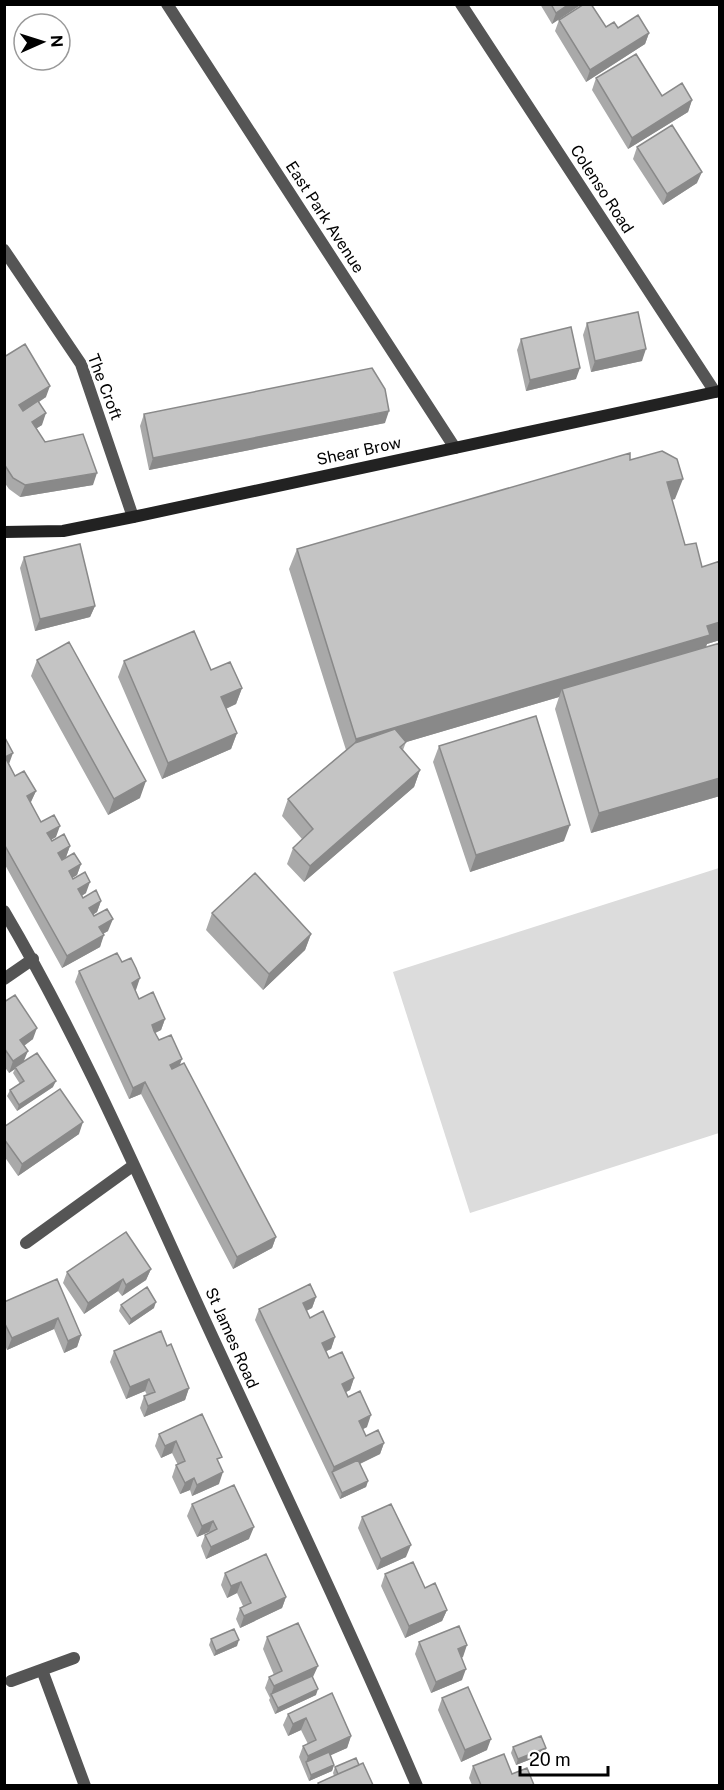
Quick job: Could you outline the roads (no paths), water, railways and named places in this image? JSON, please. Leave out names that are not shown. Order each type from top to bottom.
[{"type":"main road","name":"Shear Brow","points":[[4,532],[63,531],[717,392]]},
{"type":"street","name":"East Park Avenue","points":[[167,4],[455,448]]},
{"type":"street","name":"Colenso Road","points":[[461,4],[717,392]]},
{"type":"street","name":"The Croft","points":[[4,250],[81,364],[133,517]]},
{"type":"street","name":"St James Road","points":[[4,911],[33,959],[134,1165],[365,1664],[417,1785]]},
{"type":"street","points":[[4,979],[33,959]]},
{"type":"street","points":[[26,1243],[134,1165]]},
{"type":"street","points":[[11,1681],[74,1658]]},
{"type":"street","points":[[42,1670],[85,1785]]}]
